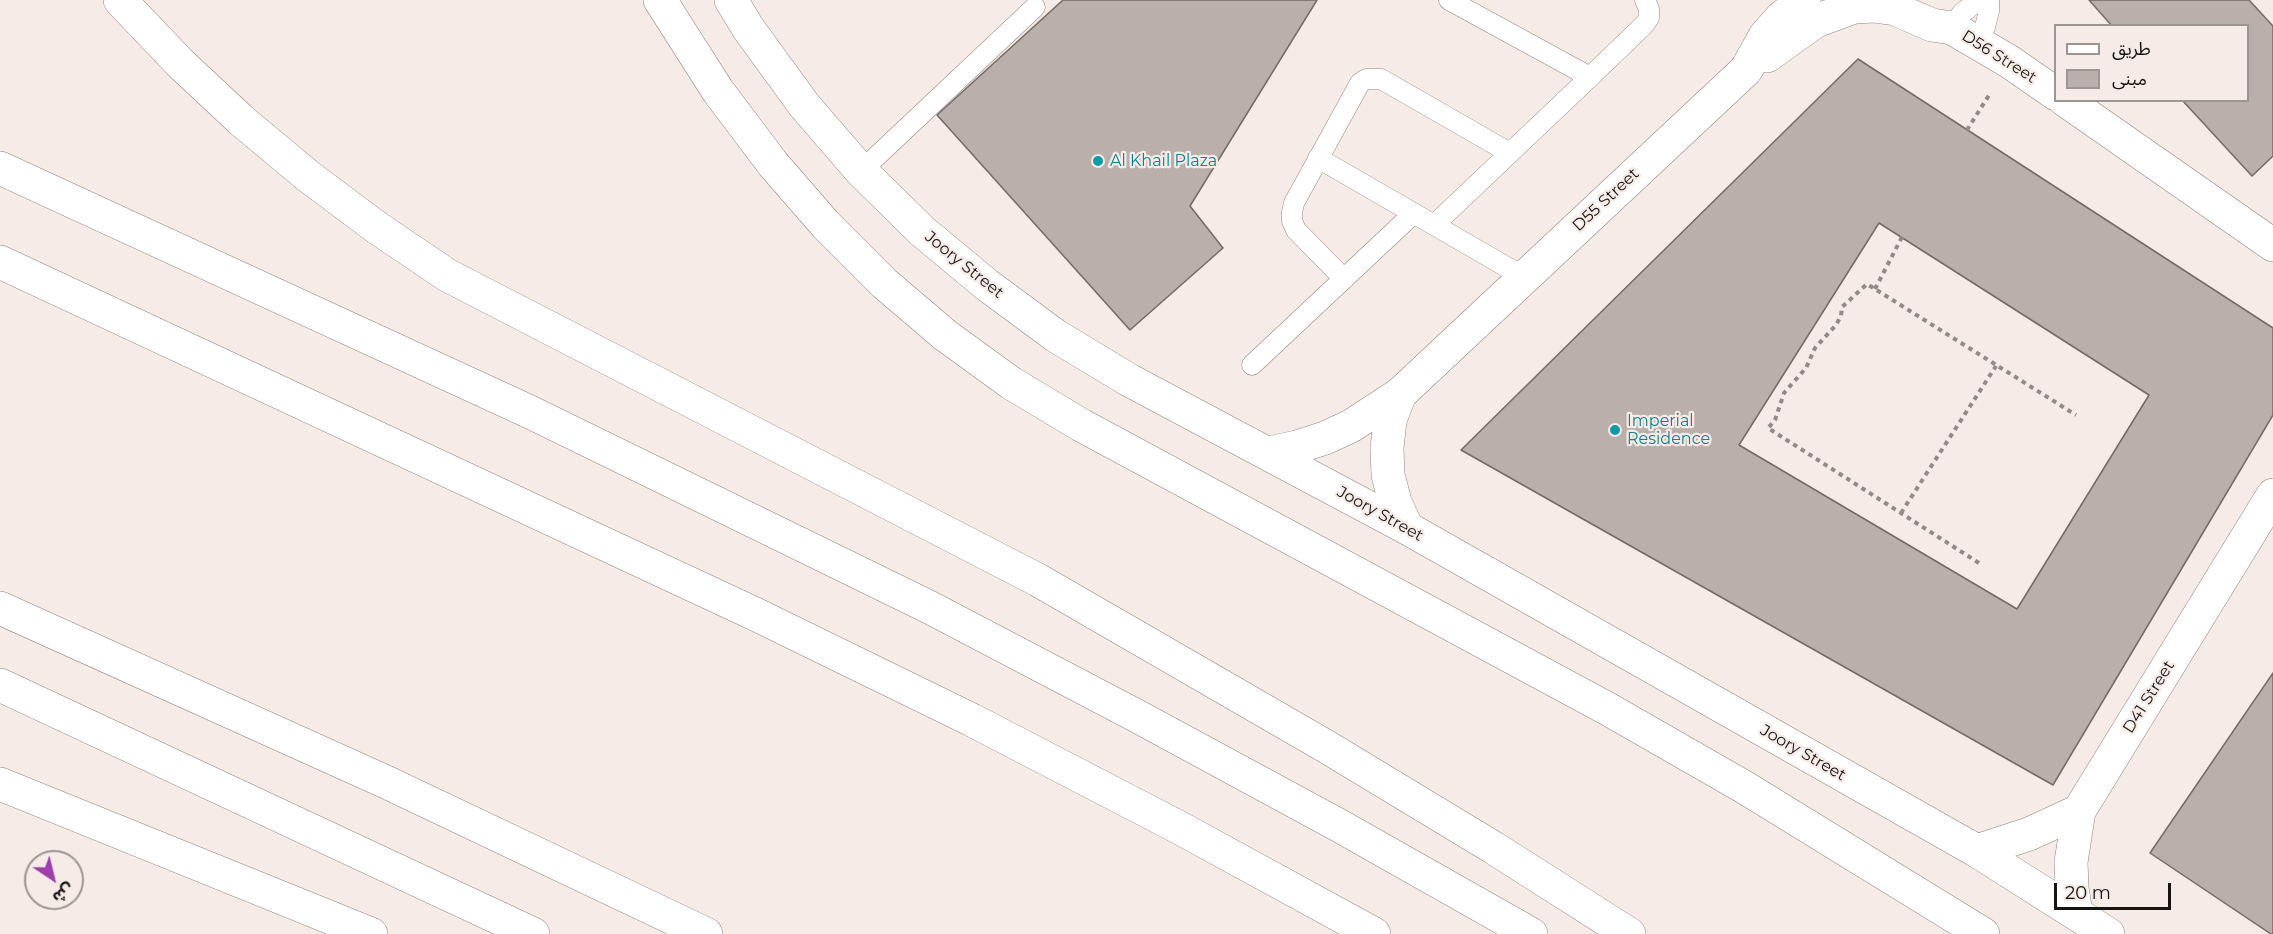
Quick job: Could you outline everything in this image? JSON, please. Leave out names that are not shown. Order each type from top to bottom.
[{"type":"main road","points":[[120,0],[180,63],[283,156],[376,227],[447,275],[1038,580],[1318,741],[1494,848],[1629,934]]},
{"type":"main road","points":[[660,0],[718,92],[773,164],[826,225],[884,283],[945,335],[1011,383],[1081,425],[1608,709],[1744,787],[1983,934]]},
{"type":"main road","name":"Joory Street","points":[[732,0],[748,28],[804,105],[861,171],[922,231],[987,285],[1056,336],[1129,380],[1407,528],[1977,852],[2108,934]]},
{"type":"main road","name":"D55 Street","points":[[1269,453],[1325,438],[1351,426],[1400,394],[1746,70],[1765,36],[1781,18],[1804,0]]},
{"type":"main road","points":[[1923,0],[1964,35]]},
{"type":"main road","name":"D56 Street","points":[[1746,70],[1816,21],[1854,7],[1875,6],[1895,9],[1932,25],[1964,35],[2010,62],[2054,93]]},
{"type":"main road","points":[[2068,102],[2273,245]]},
{"type":"main road","points":[[0,168],[530,412],[908,596],[1136,715],[1340,826],[1531,934]]},
{"type":"main road","points":[[0,262],[776,624],[972,720],[1180,828],[1374,934]]},
{"type":"main road","name":"D55 Street","points":[[1400,394],[1390,420],[1386,448],[1388,475],[1395,502],[1407,528]]},
{"type":"main road","name":"D41 Street","points":[[2076,913],[2071,862],[2079,811],[2273,495]]},
{"type":"main road","points":[[0,608],[397,788],[706,934]]},
{"type":"main road","points":[[0,685],[533,934]]},
{"type":"main road","points":[[0,784],[371,934]]},
{"type":"main road","points":[[1977,852],[2029,834],[2079,811]]},
{"type":"lane","points":[[1449,0],[1590,77]]},
{"type":"lane","points":[[1434,225],[1644,25],[1649,18],[1649,9],[1645,0]]},
{"type":"lane","points":[[1979,0],[1962,13],[1964,35],[1987,19],[1989,0]]},
{"type":"lane","points":[[861,171],[1035,7]]},
{"type":"lane","points":[[1344,279],[1301,237],[1292,221],[1294,203],[1360,83],[1374,78],[1381,79],[1510,153]]},
{"type":"lane","points":[[1318,158],[1524,277]]},
{"type":"lane","points":[[1252,365],[1414,213]]},
{"type":"path","points":[[1967,130],[2010,62]]},
{"type":"path","points":[[1875,289],[1902,237]]},
{"type":"path","points":[[1979,563],[1768,428],[1775,420],[1784,393],[1806,368],[1815,348],[1836,325],[1841,316],[1842,307],[1867,284],[2076,415]]},
{"type":"path","points":[[1901,513],[1996,366]]},
{"type":"building","name":"Al Khail Plaza","points":[[1063,0],[1317,0],[1190,206],[1223,248],[1130,330],[937,115]]},
{"type":"building","points":[[2089,0],[2249,0],[2273,26],[2273,156],[2252,176],[2184,102],[2249,102],[2249,24],[2110,24]]},
{"type":"building","name":"Imperial Residence","points":[[1858,59],[2273,328],[2273,415],[2053,785],[1461,450]],"holes":[[[1879,223],[2149,395],[2017,609],[1739,445]]]},
{"type":"building","points":[[2273,673],[2273,934],[2271,934],[2150,853]]},
{"type":"place","name":"Al Khail Plaza","points":[[1098,161]]},
{"type":"place","name":"Imperial Residence","points":[[1615,430]]}]
